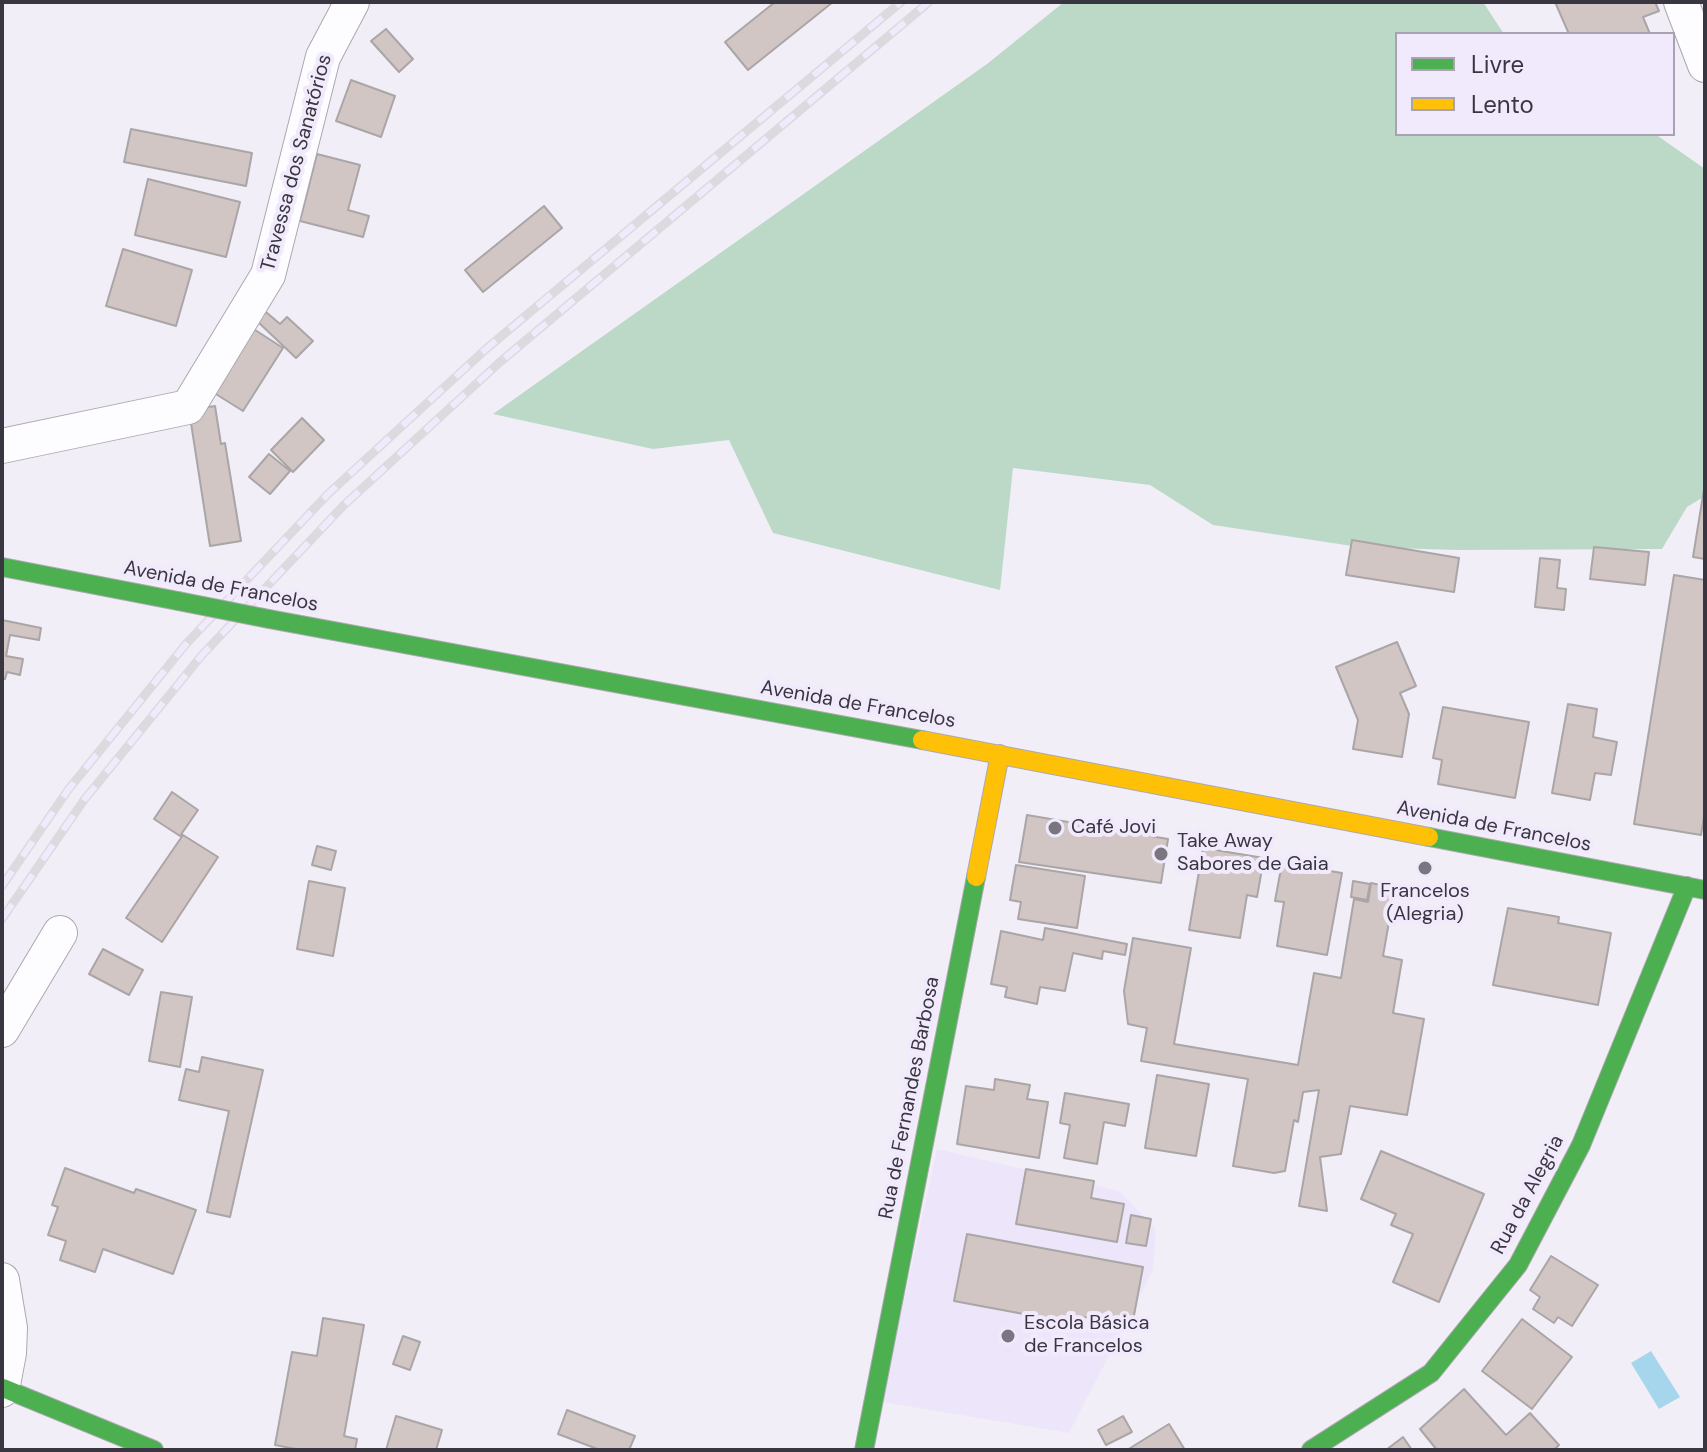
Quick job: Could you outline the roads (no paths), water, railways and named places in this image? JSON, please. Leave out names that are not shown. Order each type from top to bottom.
[{"type":"main road","name":"Avenida de Francelos","points":[[2,567],[1696,888]]},
{"type":"main road","name":"Rua de Fernandes Barbosa","points":[[864,1450],[1000,754]]},
{"type":"main road","name":"Rua da Alegria","points":[[1311,1450],[1431,1373],[1518,1265],[1581,1145],[1696,888]]},
{"type":"main road","points":[[2,1389],[154,1450]]},
{"type":"street","name":"Travessa dos Sanatórios","points":[[2,446],[188,407],[268,275],[323,57],[352,2]]},
{"type":"street","points":[[1681,2],[1705,65]]},
{"type":"street","points":[[2,1030],[60,933]]},
{"type":"street","points":[[2,1280],[10,1328],[2,1389]]},
{"type":"water","points":[[1651,1351],[1680,1397],[1659,1409],[1631,1363]]},
{"type":"railway","points":[[2,886],[68,790],[186,644],[328,494],[486,349],[901,2]]},
{"type":"railway","points":[[2,919],[84,800],[202,655],[343,506],[500,362],[929,2]]},
{"type":"place","name":"Café Jovi","points":[[1055,828]]},
{"type":"place","name":"Take Away Sabores de Gaia","points":[[1161,854]]},
{"type":"place","name":"Francelos (Alegria)","points":[[1425,868]]},
{"type":"place","name":"Escola Básica de Francelos","points":[[1008,1336]]}]
